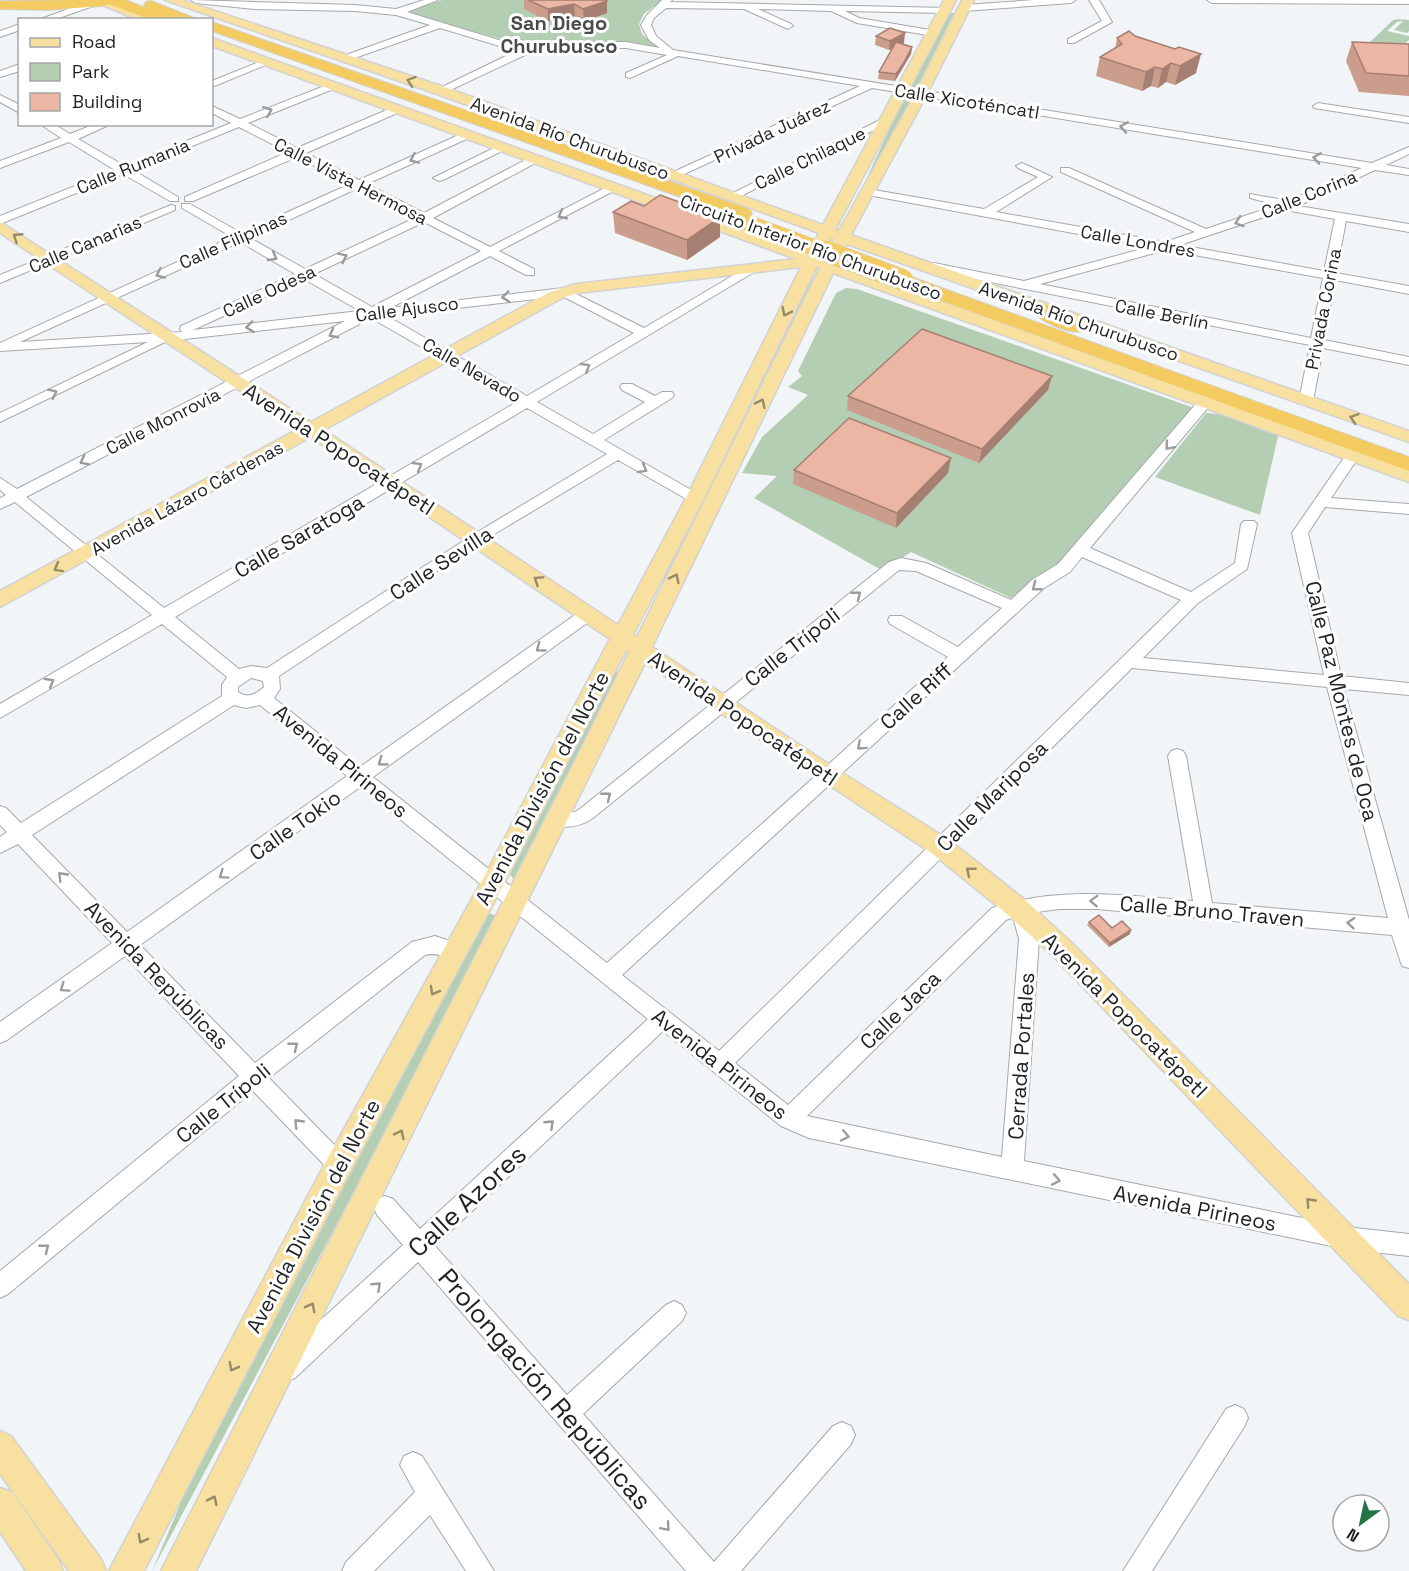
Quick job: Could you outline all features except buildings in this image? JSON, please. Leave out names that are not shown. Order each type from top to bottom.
[{"type":"highway","points":[[27,0],[43,3],[60,0]]},
{"type":"highway","points":[[139,0],[187,18]]},
{"type":"highway","points":[[0,5],[47,6],[101,1],[160,18]]},
{"type":"highway","name":"Circuito Interior Río Churubusco","points":[[213,26],[491,131],[910,272],[1409,453]]},
{"type":"highway","points":[[213,40],[273,60],[305,62],[303,52],[256,28]]},
{"type":"highway","name":"Circuito Interior Río Churubusco","points":[[213,33],[536,140],[738,216]]},
{"type":"highway","points":[[491,131],[515,146],[651,198],[660,205]]},
{"type":"highway","points":[[536,140],[563,143],[633,167],[668,174]]},
{"type":"highway","name":"Circuito Interior Río Churubusco","points":[[910,272],[1106,354],[1409,464]]},
{"type":"highway","points":[[933,303],[1077,350],[1106,354]]},
{"type":"highway","points":[[1038,307],[1058,320],[1183,364],[1204,379]]},
{"type":"main road","points":[[101,1],[145,18]]},
{"type":"main road","name":"Avenida Río Churubusco","points":[[182,1],[442,91],[843,237],[887,256],[910,272],[998,293],[1403,435]]},
{"type":"main road","name":"Avenida División del Norte","points":[[178,1571],[557,819],[843,237],[921,94],[966,4]]},
{"type":"main road","name":"Avenida División del Norte","points":[[126,1571],[339,1165],[492,884],[695,498],[812,260],[947,5]]},
{"type":"main road","name":"Avenida Río Churubusco","points":[[213,40],[332,86],[850,274],[870,276],[933,303],[1409,476]]},
{"type":"main road","points":[[757,269],[775,257],[776,247],[791,246],[803,230],[802,223]]},
{"type":"main road","name":"Avenida Popocatépetl","points":[[0,226],[391,482],[828,775],[941,847],[1016,908],[1071,958],[1409,1305]]},
{"type":"main road","points":[[870,276],[887,256]]},
{"type":"main road","name":"Calle Ajusco","points":[[564,292],[757,269],[812,260]]},
{"type":"main road","name":"Avenida Lázaro Cárdenas","points":[[0,600],[564,292]]},
{"type":"main road","points":[[657,569],[659,575],[640,614],[645,618],[657,615]]},
{"type":"main road","points":[[0,1447],[89,1571]]},
{"type":"main road","points":[[0,1504],[36,1567]]},
{"type":"street","points":[[397,12],[434,0]]},
{"type":"street","points":[[966,4],[1071,0]]},
{"type":"street","points":[[1071,41],[1107,22],[1094,0]]},
{"type":"street","points":[[1212,0],[1409,1]]},
{"type":"street","points":[[48,18],[101,1]]},
{"type":"street","points":[[182,1],[254,6],[355,8],[397,12],[525,51]]},
{"type":"street","points":[[675,52],[652,38],[647,29],[649,16],[666,3],[828,7],[947,5]]},
{"type":"street","points":[[742,6],[788,26]]},
{"type":"street","points":[[828,7],[857,20],[933,33]]},
{"type":"street","points":[[346,58],[440,25]]},
{"type":"street","points":[[0,33],[18,28]]},
{"type":"street","name":"Calle Xicoténcatl","points":[[525,51],[571,45],[626,45],[1409,172]]},
{"type":"street","points":[[442,91],[525,51]]},
{"type":"street","points":[[630,75],[675,52]]},
{"type":"street","points":[[213,84],[268,62]]},
{"type":"street","points":[[0,74],[18,68]]},
{"type":"street","name":"Privada Juárez","points":[[668,174],[870,85]]},
{"type":"street","name":"Calle Rumania","points":[[0,220],[332,86]]},
{"type":"street","points":[[0,98],[17,110]]},
{"type":"street","points":[[1318,106],[1409,120]]},
{"type":"street","name":"Calle Vista Hermosa","points":[[213,110],[530,272]]},
{"type":"street","points":[[188,203],[295,152],[398,110]]},
{"type":"street","name":"Calle Chilaque","points":[[731,197],[888,119]]},
{"type":"street","points":[[49,126],[125,170],[172,203]]},
{"type":"street","points":[[0,165],[101,126]]},
{"type":"street","name":"Calle Filipinas","points":[[0,347],[467,135]]},
{"type":"street","points":[[439,178],[502,147]]},
{"type":"street","name":"Calle Corina","points":[[998,293],[1166,246],[1202,231],[1287,206],[1409,150]]},
{"type":"street","name":"Calle Odesa","points":[[0,418],[424,218],[535,159]]},
{"type":"street","points":[[986,213],[1046,177],[1022,166]]},
{"type":"street","points":[[1065,170],[1202,231]]},
{"type":"street","name":"Calle Monrovia","points":[[0,504],[239,383],[613,188]]},
{"type":"street","name":"Calle Londres","points":[[868,192],[1409,290]]},
{"type":"street","points":[[1254,196],[1287,206],[1409,228]]},
{"type":"street","name":"Calle Canarias","points":[[0,279],[172,203],[188,203]]},
{"type":"street","name":"Calle Nevado","points":[[188,203],[239,238],[374,312],[695,498]]},
{"type":"street","name":"Privada Corina","points":[[1306,401],[1341,216]]},
{"type":"street","name":"Calle Saratoga","points":[[0,712],[644,333],[757,269]]},
{"type":"street","name":"Calle Berlín","points":[[910,272],[1020,286],[1409,361]]},
{"type":"street","points":[[564,292],[644,333]]},
{"type":"street","name":"Calle Ajusco","points":[[0,347],[170,337],[564,292]]},
{"type":"street","points":[[593,440],[661,399],[627,387]]},
{"type":"street","name":"Calle Riff","points":[[607,976],[1038,584],[1065,568],[1206,401]]},
{"type":"street","name":"Calle Sevilla","points":[[268,675],[476,539],[617,454]]},
{"type":"street","name":"Calle Paz Montes de Oca","points":[[1353,455],[1300,533],[1334,682],[1405,928],[1409,960]]},
{"type":"street","points":[[0,483],[238,676]]},
{"type":"street","points":[[1320,502],[1409,509]]},
{"type":"street","name":"Calle Mariposa","points":[[720,1064],[1192,599],[1242,565],[1249,524]]},
{"type":"street","points":[[1081,550],[1192,599]]},
{"type":"street","name":"Calle Trípoli","points":[[557,819],[578,819],[587,813],[721,703],[901,563],[920,567],[1014,607]]},
{"type":"street","name":"Calle Tokio","points":[[0,1034],[588,614]]},
{"type":"street","points":[[896,620],[960,656]]},
{"type":"street","points":[[1128,662],[1409,689]]},
{"type":"street","points":[[254,671],[268,675],[272,679],[272,689],[263,698],[243,702],[232,698],[229,689],[231,682],[238,676],[254,671]]},
{"type":"street","points":[[0,846],[232,698]]},
{"type":"street","name":"Avenida Pirineos","points":[[263,698],[514,902],[789,1119],[809,1128],[1012,1171],[1346,1238],[1409,1245]]},
{"type":"street","points":[[1177,756],[1204,911]]},
{"type":"street","name":"Avenida Repúblicas","points":[[0,813],[128,943],[339,1165]]},
{"type":"street","name":"Calle Bruno Traven","points":[[1016,908],[1047,902],[1097,900],[1405,928]]},
{"type":"street","name":"Calle Jaca","points":[[789,1119],[999,914],[1016,908]]},
{"type":"street","name":"Cerrada Portales","points":[[1012,1171],[1029,939],[1026,924],[1016,908]]},
{"type":"street","name":"Calle Trípoli","points":[[0,1286],[254,1077],[420,948],[435,944],[456,951]]},
{"type":"street","name":"Calle Azores","points":[[272,1382],[662,1019]]},
{"type":"street","name":"Prolongación Repúblicas","points":[[385,1207],[704,1571]]},
{"type":"street","points":[[566,1413],[674,1313]]},
{"type":"street","points":[[1136,1571],[1235,1418]]},
{"type":"street","points":[[723,1571],[842,1435]]},
{"type":"street","points":[[413,1466],[481,1571]]},
{"type":"street","points":[[355,1571],[431,1495]]},
{"type":"green space","points":[[442,0],[662,0],[644,14],[639,24],[642,34],[657,47],[570,42],[525,46],[412,14],[410,11]]},
{"type":"green space","points":[[950,13],[958,13],[920,88],[910,87]]},
{"type":"green space","points":[[1393,20],[1409,20],[1407,33],[1394,30],[1403,21],[1397,22],[1387,31],[1409,36],[1409,40],[1398,50],[1368,44]]},
{"type":"green space","points":[[905,96],[915,97],[873,172],[868,175]]},
{"type":"green space","points":[[816,280],[659,595],[666,569],[807,281]]},
{"type":"green space","points":[[846,288],[857,289],[1197,409],[1061,565],[1011,598],[911,552],[883,571],[754,498],[777,476],[742,473],[762,437],[808,395],[788,387],[802,376],[798,371],[836,293]]},
{"type":"green space","points":[[1206,413],[1228,415],[1279,432],[1260,515],[1155,477]]},
{"type":"green space","points":[[611,667],[622,674],[516,882],[508,872]]},
{"type":"green space","points":[[489,913],[500,918],[152,1571],[220,1410]]},
{"type":"district","name":"San Diego Churubusco","points":[[559,34]]}]
